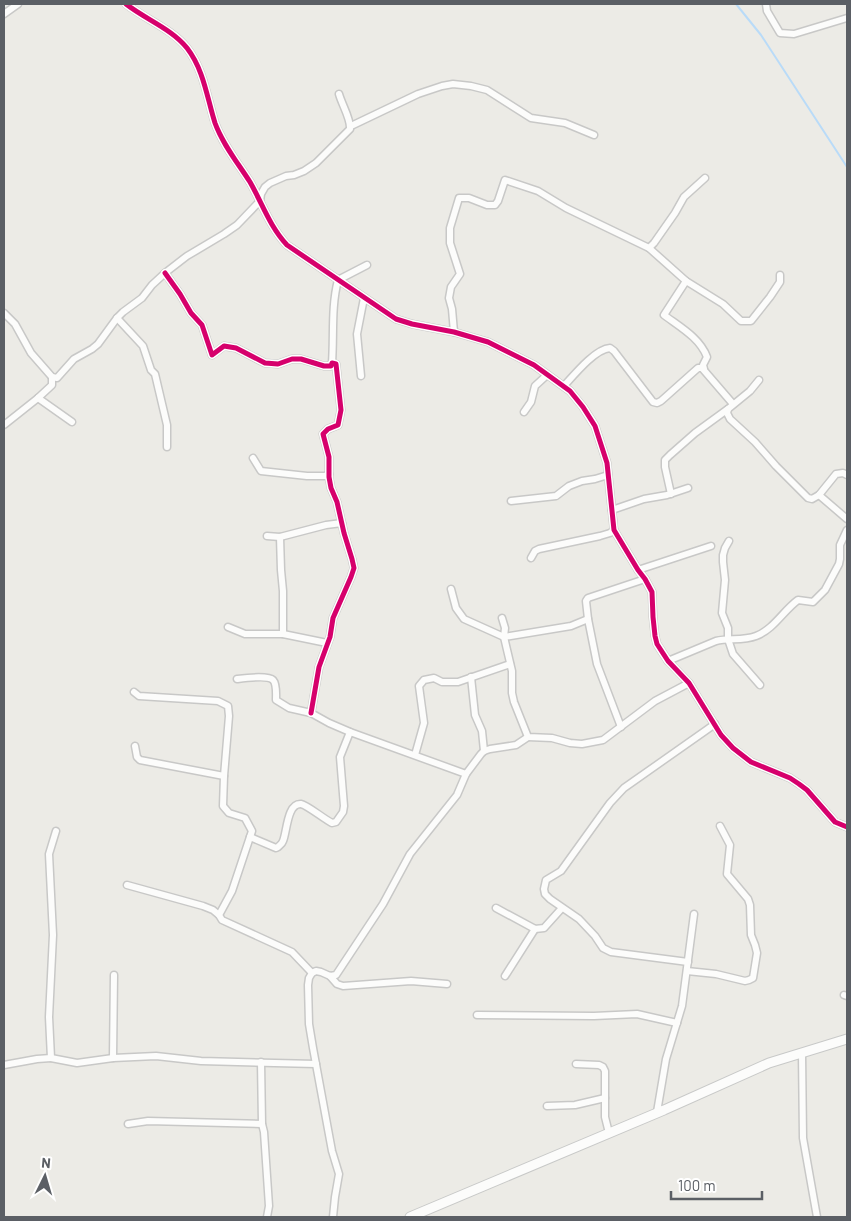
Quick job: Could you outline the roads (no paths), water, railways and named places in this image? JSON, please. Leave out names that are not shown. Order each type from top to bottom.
[{"type":"main road","points":[[410,1217],[769,1063],[847,1039]]},
{"type":"street","points":[[4,14],[18,4]]},
{"type":"street","points":[[126,4],[169,32],[187,47],[202,75],[215,124],[222,139],[251,184],[278,235],[287,245],[396,319],[488,342],[534,366],[570,391],[595,426],[607,463],[614,530],[652,592],[653,617],[658,644],[668,662],[689,683],[721,735],[742,756],[799,784],[807,790],[835,822],[847,827]]},
{"type":"street","points":[[766,4],[767,11],[780,33],[794,34],[847,18]]},
{"type":"street","points":[[52,377],[57,378],[74,359],[92,349],[103,338],[116,318],[142,298],[165,273],[187,256],[237,225],[260,201],[265,187],[270,183],[304,171],[316,163],[351,126],[418,94],[453,84],[471,86],[486,90],[531,118],[565,123],[594,135]]},
{"type":"street","points":[[339,94],[351,126]]},
{"type":"street","points":[[649,248],[675,213],[684,197],[705,178]]},
{"type":"street","points":[[454,332],[450,298],[451,287],[460,274],[450,243],[450,228],[459,198],[469,198],[487,205],[494,205],[498,201],[505,180],[538,191],[566,208],[649,248],[686,281],[723,304],[741,321],[751,321],[780,282],[780,275]]},
{"type":"street","points":[[332,363],[333,318],[338,280],[366,264]]},
{"type":"street","points":[[165,273],[191,313],[202,325],[212,354],[224,346],[236,348],[266,363],[278,364],[292,359],[301,359],[324,366],[331,366],[332,363]]},
{"type":"street","points":[[686,281],[664,315],[692,336],[705,351],[707,357],[703,365],[704,369],[733,404]]},
{"type":"street","points":[[362,376],[357,334],[364,298]]},
{"type":"street","points":[[4,313],[15,324],[31,353],[52,377],[52,385],[38,398],[5,421]]},
{"type":"street","points":[[116,318],[143,346],[151,370],[155,374],[167,425],[167,447]]},
{"type":"street","points":[[564,386],[584,364],[605,348],[610,348],[614,352],[653,402],[657,403],[698,368],[704,369]]},
{"type":"street","points":[[310,713],[319,667],[330,637],[334,618],[354,568],[337,502],[331,488],[329,457],[323,434],[328,429],[338,425],[341,410],[336,364],[332,363]]},
{"type":"street","points":[[524,412],[531,402],[535,386],[547,375]]},
{"type":"street","points":[[671,494],[665,460],[695,433],[750,391],[759,380]]},
{"type":"street","points":[[38,398],[72,422]]},
{"type":"street","points":[[728,409],[727,413],[730,419],[755,442],[806,496],[812,499],[819,495],[836,474],[842,473],[847,475]]},
{"type":"street","points":[[253,458],[261,471],[307,476],[325,476],[329,474]]},
{"type":"street","points":[[511,501],[556,496],[569,486],[608,475]]},
{"type":"street","points":[[612,510],[644,499],[671,494],[688,488]]},
{"type":"street","points":[[819,495],[847,519]]},
{"type":"street","points":[[267,536],[280,536],[342,523]]},
{"type":"street","points":[[531,558],[539,550],[600,536],[614,530]]},
{"type":"street","points":[[668,662],[716,641],[749,638],[762,633],[798,600],[815,601],[825,590],[839,564],[840,545],[847,530]]},
{"type":"street","points":[[280,536],[283,634]]},
{"type":"street","points":[[729,541],[723,555],[725,580],[722,613],[728,628],[728,639],[733,654],[760,685]]},
{"type":"street","points":[[638,570],[711,546]]},
{"type":"street","points":[[621,727],[597,664],[586,600],[645,579]]},
{"type":"street","points":[[450,589],[456,608],[464,619],[504,637],[571,626],[588,619]]},
{"type":"street","points":[[502,618],[510,664],[512,693],[528,738]]},
{"type":"street","points":[[228,627],[245,634],[283,634],[327,643]]},
{"type":"street","points":[[415,755],[424,723],[419,686],[424,680],[434,678],[442,682],[458,682],[510,664]]},
{"type":"street","points":[[471,677],[475,715],[482,731],[484,751]]},
{"type":"street","points":[[238,678],[271,678],[275,684],[276,700],[289,708],[310,713],[350,732],[466,774]]},
{"type":"street","points":[[330,976],[336,975],[383,904],[410,854],[457,796],[466,774],[484,751],[516,745],[528,738],[552,738],[582,744],[603,740],[655,701],[689,683]]},
{"type":"street","points":[[134,692],[139,696],[218,701],[228,706],[223,806],[229,813],[245,818],[252,831],[232,891],[219,915]]},
{"type":"street","points":[[688,962],[611,952],[603,948],[579,919],[550,899],[545,894],[544,889],[546,880],[561,872],[610,803],[624,788],[715,724]]},
{"type":"street","points":[[250,837],[276,848],[278,847],[283,842],[290,812],[298,804],[304,805],[332,823],[336,822],[343,812],[344,806],[340,757],[350,732]]},
{"type":"street","points":[[135,746],[137,757],[140,760],[224,776]]},
{"type":"street","points":[[687,970],[745,981],[753,978],[757,953],[751,935],[750,906],[748,899],[727,874],[730,845],[720,826]]},
{"type":"street","points":[[51,1058],[49,1017],[53,935],[50,854],[56,831]]},
{"type":"street","points":[[127,885],[213,910],[222,920],[292,952],[312,973]]},
{"type":"street","points":[[496,908],[535,929],[544,928],[562,908]]},
{"type":"street","points":[[657,1112],[666,1059],[682,1006],[694,914]]},
{"type":"street","points":[[505,976],[535,929]]},
{"type":"street","points":[[312,973],[316,971],[321,972],[330,976],[337,984],[343,986],[411,981],[447,984]]},
{"type":"street","points":[[312,973],[308,985],[309,1017],[332,1151],[339,1174],[334,1217]]},
{"type":"street","points":[[113,1058],[114,975]]},
{"type":"street","points":[[476,1015],[594,1016],[636,1014],[677,1023]]},
{"type":"street","points":[[802,1053],[803,1138],[817,1217]]},
{"type":"street","points":[[4,1065],[36,1058],[51,1058],[77,1063],[113,1058],[156,1056],[201,1061],[316,1064]]},
{"type":"street","points":[[261,1062],[262,1124],[269,1206],[267,1217]]},
{"type":"street","points":[[576,1064],[599,1064],[605,1071],[605,1117],[609,1133]]},
{"type":"street","points":[[547,1106],[575,1105],[605,1098]]},
{"type":"street","points":[[128,1124],[148,1121],[262,1124]]},
{"type":"waterway","points":[[4,10],[12,4]]},
{"type":"waterway","points":[[736,4],[761,35],[847,167]]}]
